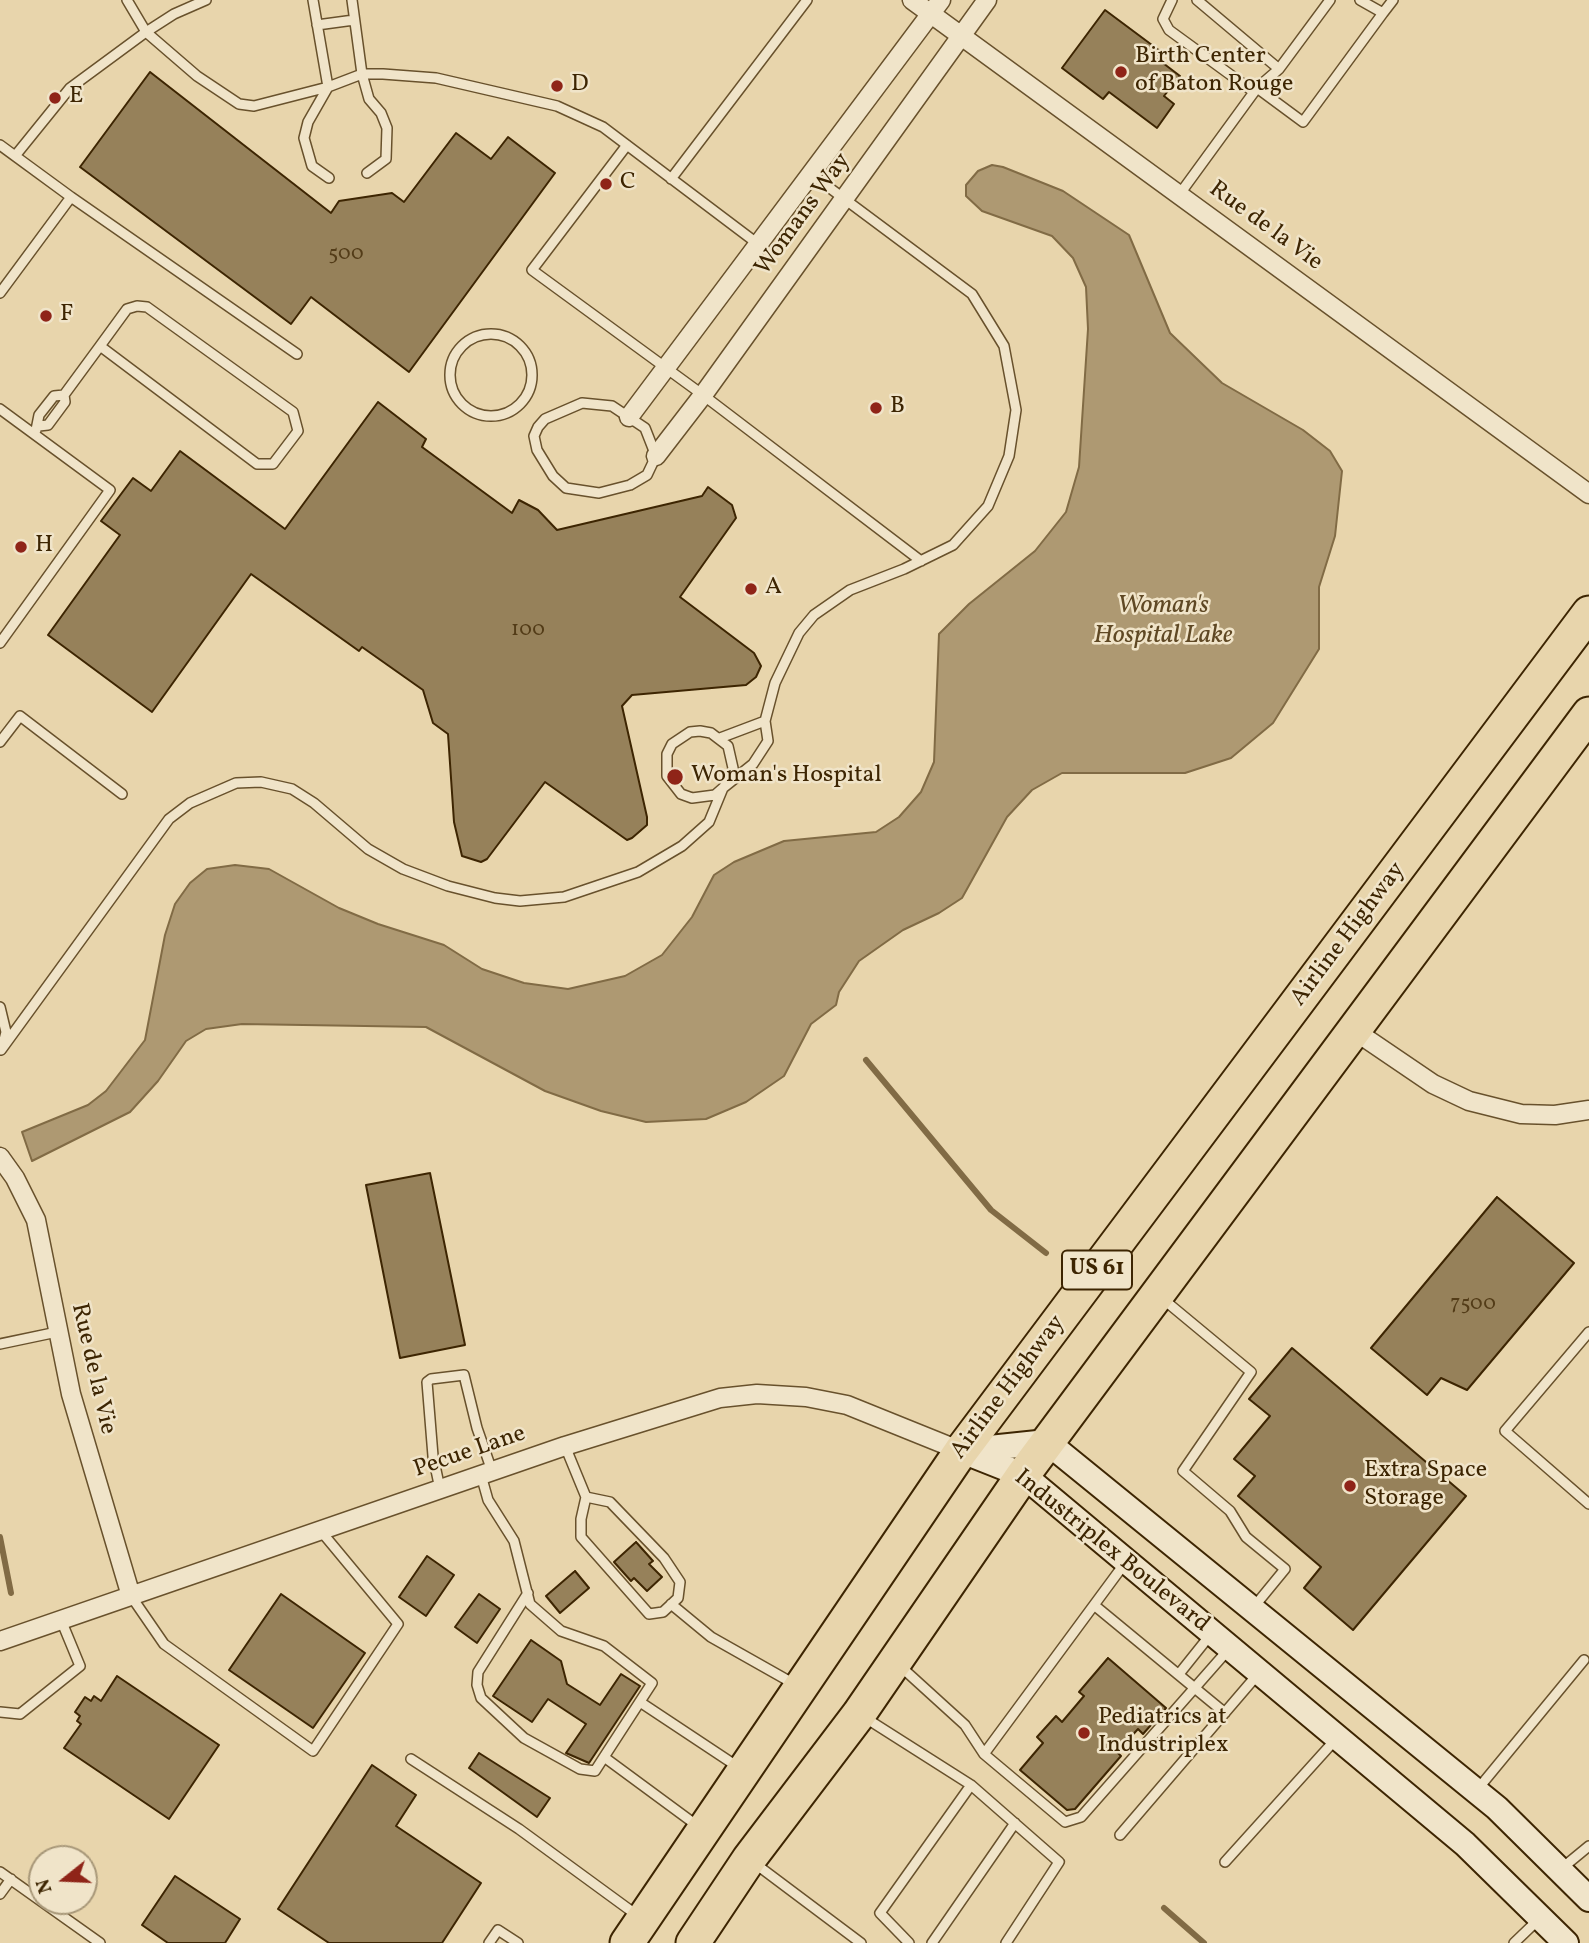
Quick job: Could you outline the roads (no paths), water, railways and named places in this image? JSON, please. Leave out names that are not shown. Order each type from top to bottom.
[{"type":"highway","name":"Airline Highway","points":[[635,1931],[961,1451],[1589,613]]},
{"type":"highway","name":"US 61","points":[[693,1943],[749,1859],[859,1714],[1047,1442],[1352,1028],[1589,714]]},
{"type":"street","name":"Rue de la Vie","points":[[912,0],[936,7],[961,36],[1589,494]]},
{"type":"street","name":"Womans Way","points":[[656,456],[846,199],[987,0]]},
{"type":"street","name":"Womans Way","points":[[629,417],[936,7]]},
{"type":"street","points":[[1352,1028],[1433,1084],[1478,1104],[1521,1114],[1555,1115],[1589,1110]]},
{"type":"street","name":"Rue de la Vie","points":[[0,1157],[15,1178],[36,1220],[57,1332],[81,1434],[131,1596]]},
{"type":"street","name":"Pecue Lane","points":[[0,1641],[565,1446],[720,1398],[757,1394],[806,1397],[846,1405],[961,1451]]},
{"type":"street","name":"Industriplex Boulevard","points":[[961,1451],[1047,1442],[1476,1792],[1588,1895]]},
{"type":"street","name":"Industriplex Boulevard","points":[[961,1451],[1023,1475],[1465,1844],[1566,1943]]},
{"type":"lane","points":[[127,0],[146,32],[197,76],[239,104],[254,106],[281,100],[362,74],[436,78],[508,92],[568,111],[603,127],[758,244]]},
{"type":"lane","points":[[15,156],[70,89],[146,32],[174,14],[206,0]]},
{"type":"lane","points":[[313,0],[328,87],[307,122],[304,138],[312,166],[329,178]]},
{"type":"lane","points":[[352,0],[362,74],[369,99],[381,113],[387,136],[386,159],[367,173]]},
{"type":"lane","points":[[671,179],[807,0]]},
{"type":"lane","points":[[1172,0],[1163,19],[1170,30],[1303,122],[1393,0]]},
{"type":"lane","points":[[1197,0],[1279,69]]},
{"type":"lane","points":[[1179,195],[1256,90],[1279,69],[1330,0]]},
{"type":"lane","points":[[1360,0],[1383,13]]},
{"type":"lane","points":[[317,26],[355,20]]},
{"type":"lane","points":[[0,145],[298,354]]},
{"type":"lane","points":[[627,145],[531,270],[703,395],[921,561]]},
{"type":"lane","points":[[0,1051],[169,819],[190,803],[236,783],[261,782],[292,789],[314,803],[368,849],[403,869],[495,898],[529,901],[564,897],[638,872],[681,846],[709,822],[723,788],[733,768],[732,756],[720,738],[700,731],[680,737],[667,754],[666,765],[667,776],[681,794],[704,799],[723,788],[762,752],[768,741],[765,721],[779,673],[799,633],[814,615],[850,590],[953,545],[988,506],[1009,456],[1016,410],[1004,346],[972,294],[811,174]]},
{"type":"lane","points":[[0,293],[71,197]]},
{"type":"lane","points":[[36,430],[38,415],[54,396],[64,395],[127,309],[147,307],[293,412],[298,431],[274,464],[257,464],[100,346]]},
{"type":"lane","points":[[495,334],[520,345],[533,370],[532,384],[518,408],[492,417],[478,415],[466,408],[457,398],[450,373],[460,349],[482,335],[495,334]]},
{"type":"lane","points":[[595,402],[612,407],[629,417],[645,428],[656,456],[648,475],[630,485],[599,493],[566,488],[542,463],[534,436],[545,419],[565,408],[595,402]]},
{"type":"lane","points":[[0,409],[36,430],[110,491],[0,643]]},
{"type":"lane","points":[[0,742],[20,716],[122,794]]},
{"type":"lane","points":[[720,738],[765,721]]},
{"type":"lane","points":[[0,1007],[6,1032],[0,1051]]},
{"type":"lane","points":[[1156,1294],[1251,1372],[1183,1471],[1230,1511],[1246,1537],[1285,1569],[1252,1609]]},
{"type":"lane","points":[[0,1344],[57,1332]]},
{"type":"lane","points":[[1589,1332],[1505,1430],[1589,1504]]},
{"type":"lane","points":[[440,1489],[432,1444],[427,1382],[431,1379],[464,1375],[487,1473],[488,1500],[514,1541],[528,1593],[530,1604],[561,1631],[604,1646],[652,1683],[595,1772],[580,1769],[524,1738],[481,1698],[477,1685],[478,1672],[528,1593]]},
{"type":"lane","points":[[565,1446],[586,1497],[581,1519],[581,1537],[649,1614],[663,1612],[678,1598],[680,1583],[664,1558],[610,1502],[586,1497]]},
{"type":"lane","points":[[131,1596],[163,1644],[313,1751],[398,1624],[320,1530]]},
{"type":"lane","points":[[984,1754],[1126,1561]]},
{"type":"lane","points":[[671,1604],[711,1637],[800,1688]]},
{"type":"lane","points":[[1094,1605],[1225,1713]]},
{"type":"lane","points":[[0,1712],[20,1714],[80,1666],[61,1620]]},
{"type":"lane","points":[[895,1662],[965,1726],[984,1754],[1065,1822],[1081,1817],[1092,1808],[1195,1686],[1221,1640]]},
{"type":"lane","points":[[1179,1674],[1221,1640]]},
{"type":"lane","points":[[1476,1792],[1584,1660]]},
{"type":"lane","points":[[1120,1835],[1260,1673]]},
{"type":"lane","points":[[640,1702],[743,1771]]},
{"type":"lane","points":[[859,1714],[971,1785],[1059,1862],[1006,1943]]},
{"type":"lane","points":[[1225,1862],[1338,1738]]},
{"type":"lane","points":[[604,1758],[704,1830]]},
{"type":"lane","points":[[411,1759],[519,1829],[635,1931]]},
{"type":"lane","points":[[909,1943],[880,1913],[971,1785]]},
{"type":"lane","points":[[932,1943],[1015,1823]]},
{"type":"lane","points":[[1560,1870],[1589,1846]]},
{"type":"lane","points":[[749,1859],[861,1943]]},
{"type":"lane","points":[[0,1872],[100,1943]]},
{"type":"lane","points":[[0,1894],[11,1879]]},
{"type":"lane","points":[[1514,1943],[1540,1917]]},
{"type":"lane","points":[[489,1943],[498,1930],[517,1943]]},
{"type":"water","name":"Woman's Hospital Lake","points":[[992,165],[1063,191],[1129,235],[1170,333],[1222,383],[1303,430],[1330,451],[1342,471],[1335,536],[1319,587],[1319,649],[1273,723],[1231,758],[1185,773],[1062,773],[1032,790],[1007,817],[962,898],[939,913],[903,930],[859,961],[839,992],[836,1005],[811,1024],[784,1076],[746,1102],[706,1119],[646,1122],[601,1111],[545,1091],[426,1027],[242,1024],[206,1029],[186,1041],[158,1081],[130,1112],[32,1161],[22,1132],[88,1105],[106,1091],[145,1040],[165,935],[175,904],[190,883],[207,869],[235,865],[269,869],[339,908],[378,924],[444,945],[482,969],[524,983],[568,989],[625,976],[662,955],[692,917],[714,875],[734,862],[784,841],[876,832],[899,817],[921,792],[934,762],[939,634],[969,604],[1035,551],[1066,512],[1079,467],[1088,329],[1086,287],[1073,258],[1052,236],[982,211],[966,196],[966,185],[978,171]]},
{"type":"waterway","points":[[866,1060],[991,1210],[1046,1253]]},
{"type":"waterway","points":[[0,1537],[11,1593]]},
{"type":"waterway","points":[[1164,1908],[1204,1943]]},
{"type":"place","name":"Birth Center of Baton Rouge","points":[[1121,72]]},
{"type":"place","name":"D","points":[[557,86]]},
{"type":"place","name":"E","points":[[55,98]]},
{"type":"place","name":"C","points":[[606,184]]},
{"type":"place","name":"F","points":[[46,316]]},
{"type":"place","name":"B","points":[[876,408]]},
{"type":"place","name":"H","points":[[21,547]]},
{"type":"place","name":"A","points":[[751,589]]},
{"type":"place","name":"Woman's Hospital","points":[[675,777]]},
{"type":"place","name":"Extra Space Storage","points":[[1350,1486]]},
{"type":"place","name":"Pediatrics at Industriplex","points":[[1084,1733]]}]
